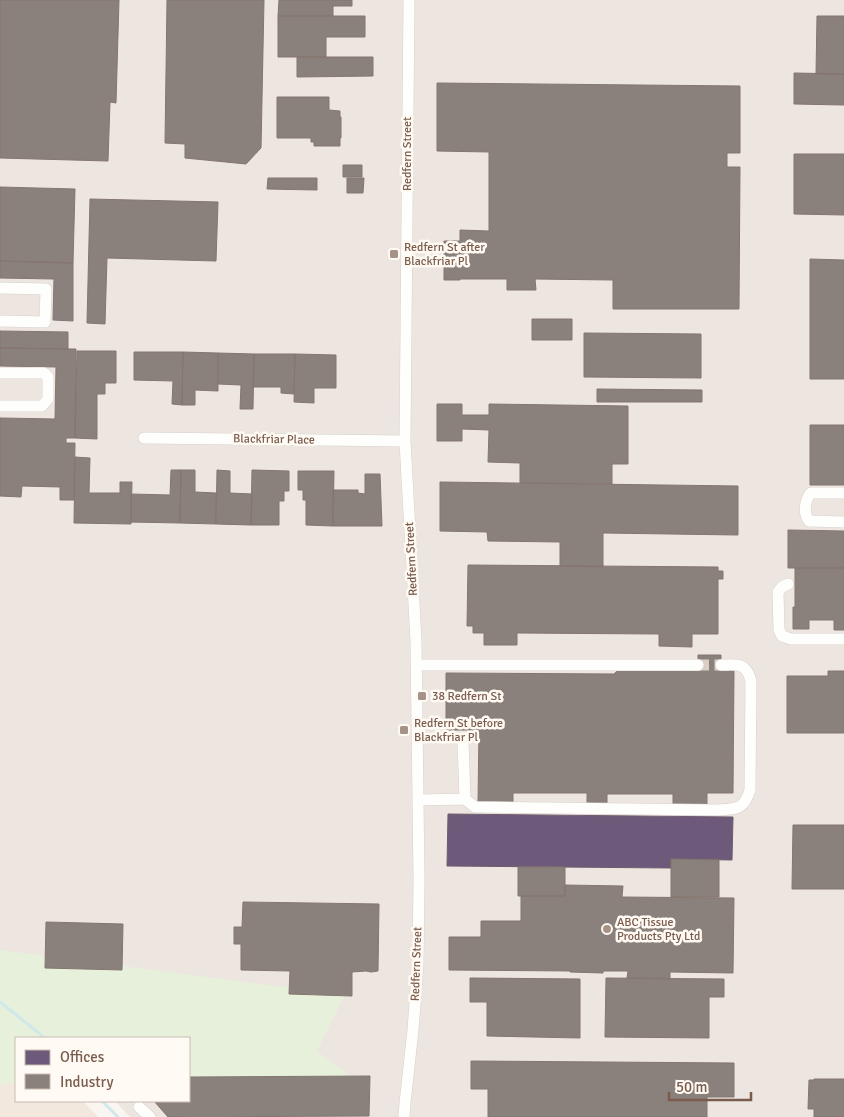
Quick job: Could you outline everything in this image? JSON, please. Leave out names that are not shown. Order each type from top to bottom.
[{"type":"street","name":"Redfern Street","points":[[404,1117],[418,963],[416,642],[405,441],[409,0]]},
{"type":"street","points":[[0,288],[46,289],[45,322],[0,321]]},
{"type":"street","points":[[0,373],[44,373],[48,377],[48,399],[42,406],[0,406]]},
{"type":"street","name":"Blackfriar Place","points":[[144,438],[405,441]]},
{"type":"street","points":[[844,493],[811,493],[808,495],[806,514],[806,519],[809,521],[844,522]]},
{"type":"street","points":[[788,584],[778,592],[779,630],[782,636],[791,639],[844,639]]},
{"type":"street","points":[[416,665],[698,665]]},
{"type":"street","points":[[418,800],[465,799],[475,807],[717,810],[732,809],[740,806],[746,800],[750,790],[751,681],[744,666],[721,665]]},
{"type":"street","points":[[463,741],[465,799]]},
{"type":"street","points":[[139,1107],[150,1117]]},
{"type":"shaded area","points":[[0,0],[844,0],[844,1117],[130,1117],[116,1102],[190,1102],[190,1037],[0,986]]},
{"type":"shaded area","points":[[0,1078],[15,1078],[15,1102],[84,1102],[98,1117],[0,1117]]},
{"type":"green space","points":[[0,950],[345,995],[317,1051],[350,1076],[190,1080],[190,1037],[15,1037],[15,1084],[0,1084]]},
{"type":"building: Offices","points":[[448,814],[733,817],[732,860],[671,859],[671,868],[447,866]]},
{"type":"building: Industry","points":[[0,0],[119,0],[116,103],[110,102],[108,161],[0,158]]},
{"type":"building: Industry","points":[[167,0],[264,0],[261,148],[246,164],[185,158],[185,144],[165,143]]},
{"type":"building: Industry","points":[[279,0],[352,0],[352,6],[333,6],[333,16],[278,16]]},
{"type":"building: Industry","points":[[278,16],[365,16],[365,37],[326,37],[326,57],[278,57]]},
{"type":"building: Industry","points":[[817,16],[844,16],[844,74],[816,74]]},
{"type":"building: Industry","points":[[297,57],[373,57],[373,76],[297,77]]},
{"type":"building: Industry","points":[[794,73],[844,74],[844,105],[794,104]]},
{"type":"building: Industry","points":[[437,83],[740,86],[740,153],[727,153],[727,167],[740,167],[739,309],[613,309],[613,280],[535,279],[536,290],[507,290],[507,279],[444,280],[444,241],[460,241],[460,230],[489,231],[489,152],[437,151]]},
{"type":"building: Industry","points":[[277,97],[329,97],[329,110],[340,111],[340,146],[314,146],[311,138],[277,138]]},
{"type":"building: Industry","points":[[794,154],[844,154],[844,215],[794,214]]},
{"type":"building: Industry","points":[[343,165],[362,165],[362,177],[343,177]]},
{"type":"building: Industry","points":[[268,178],[317,178],[317,190],[267,189]]},
{"type":"building: Industry","points":[[347,178],[364,178],[363,193],[347,193]]},
{"type":"building: Industry","points":[[0,187],[75,189],[73,263],[0,261]]},
{"type":"building: Industry","points":[[90,199],[218,202],[216,261],[107,258],[105,324],[87,323]]},
{"type":"building: Industry","points":[[810,259],[844,260],[844,379],[810,379]]},
{"type":"building: Industry","points":[[0,261],[73,263],[73,321],[53,320],[54,279],[0,278]]},
{"type":"building: Industry","points":[[532,319],[572,319],[572,340],[532,340]]},
{"type":"building: Industry","points":[[0,331],[68,332],[68,349],[0,348]]},
{"type":"building: Industry","points":[[584,333],[701,334],[701,378],[584,377]]},
{"type":"building: Industry","points":[[0,348],[76,349],[75,438],[66,438],[66,443],[75,443],[74,500],[60,500],[60,487],[22,486],[21,497],[0,496],[0,418],[55,419],[56,367],[0,366]]},
{"type":"building: Industry","points":[[77,351],[116,351],[116,383],[105,383],[105,394],[97,394],[97,439],[75,438]]},
{"type":"building: Industry","points":[[134,352],[183,352],[182,405],[172,404],[173,381],[134,380]]},
{"type":"building: Industry","points":[[183,352],[218,353],[218,391],[195,390],[195,405],[182,405]]},
{"type":"building: Industry","points":[[218,353],[254,354],[253,409],[240,409],[241,385],[218,384]]},
{"type":"building: Industry","points":[[254,354],[295,354],[294,394],[281,393],[281,387],[253,387]]},
{"type":"building: Industry","points":[[295,354],[336,355],[336,388],[314,388],[314,403],[294,402]]},
{"type":"building: Industry","points":[[597,389],[702,390],[702,402],[597,402]]},
{"type":"building: Industry","points":[[437,404],[462,404],[462,415],[489,415],[489,404],[628,406],[628,464],[612,464],[612,484],[520,483],[520,463],[488,462],[489,430],[462,429],[462,441],[437,441]]},
{"type":"building: Industry","points":[[810,425],[844,425],[844,485],[810,485]]},
{"type":"building: Industry","points":[[75,457],[90,458],[89,493],[120,493],[120,482],[132,482],[131,524],[74,523]]},
{"type":"building: Industry","points":[[171,470],[181,470],[180,523],[131,522],[131,494],[170,495]]},
{"type":"building: Industry","points":[[181,470],[195,470],[195,492],[216,493],[216,524],[180,523]]},
{"type":"building: Industry","points":[[217,470],[230,471],[230,493],[252,494],[251,525],[216,524]]},
{"type":"building: Industry","points":[[252,470],[289,471],[289,491],[284,491],[284,501],[279,501],[279,525],[251,525]]},
{"type":"building: Industry","points":[[298,471],[334,471],[333,526],[306,525],[306,500],[303,500],[303,490],[298,490]]},
{"type":"building: Industry","points":[[365,474],[380,474],[382,526],[333,526],[333,490],[358,490],[358,493],[365,494]]},
{"type":"building: Industry","points":[[440,482],[738,486],[738,535],[603,533],[603,567],[560,566],[560,542],[488,541],[487,532],[440,531]]},
{"type":"building: Industry","points":[[788,530],[844,531],[844,568],[788,568]]},
{"type":"building: Industry","points":[[468,565],[718,567],[718,571],[723,571],[723,579],[718,579],[718,634],[692,634],[692,647],[659,646],[659,634],[517,633],[517,645],[484,645],[484,633],[473,633],[473,626],[467,626]]},
{"type":"building: Industry","points":[[795,568],[844,568],[844,630],[834,630],[834,620],[809,620],[809,629],[793,629]]},
{"type":"building: Industry","points":[[698,655],[721,655],[721,670],[734,670],[733,793],[707,793],[707,805],[673,805],[673,794],[607,794],[607,804],[587,804],[587,793],[513,793],[513,803],[478,803],[479,730],[446,730],[446,673],[614,674],[619,669],[698,670]]},
{"type":"building: Industry","points":[[828,671],[844,671],[844,733],[787,733],[787,676],[828,676]]},
{"type":"building: Industry","points":[[793,825],[844,825],[844,889],[792,889]]},
{"type":"building: Industry","points":[[671,859],[719,860],[719,897],[671,897]]},
{"type":"building: Industry","points":[[518,867],[565,867],[565,896],[518,896]]},
{"type":"building: Industry","name":"ABC Tissue Products Pty Ltd","points":[[565,885],[623,886],[622,897],[734,898],[733,973],[670,972],[670,979],[627,978],[628,971],[603,971],[603,973],[449,970],[449,937],[481,937],[481,921],[521,921],[521,896],[565,896]]},
{"type":"building: Industry","points":[[243,902],[379,904],[378,971],[352,972],[352,996],[289,994],[290,971],[241,970],[241,944],[234,944],[234,927],[242,927]]},
{"type":"building: Industry","points":[[46,922],[123,924],[122,970],[45,968]]},
{"type":"building: Industry","points":[[470,978],[580,979],[580,1038],[487,1036],[487,1002],[470,1002]]},
{"type":"building: Industry","points":[[606,978],[724,979],[724,997],[709,997],[709,1038],[605,1037]]},
{"type":"building: Industry","points":[[471,1061],[734,1063],[734,1097],[707,1097],[707,1117],[488,1117],[488,1089],[471,1089]]},
{"type":"building: Industry","points":[[370,1076],[369,1116],[168,1117],[155,1102],[190,1102],[190,1077]]},
{"type":"building: Industry","points":[[844,1079],[844,1117],[814,1117],[814,1109],[808,1109],[809,1080]]},
{"type":"waterway","points":[[0,1002],[43,1037]]},
{"type":"waterway","points":[[103,1102],[118,1117]]},
{"type":"tunnel","points":[[698,665],[721,665]]},
{"type":"place","name":"Redfern St after Blackfriar Pl","points":[[394,254]]},
{"type":"place","name":"38 Redfern St","points":[[422,696]]},
{"type":"place","name":"Redfern St before Blackfriar Pl","points":[[404,730]]},
{"type":"place","name":"ABC Tissue Products Pty Ltd","points":[[607,929]]}]
